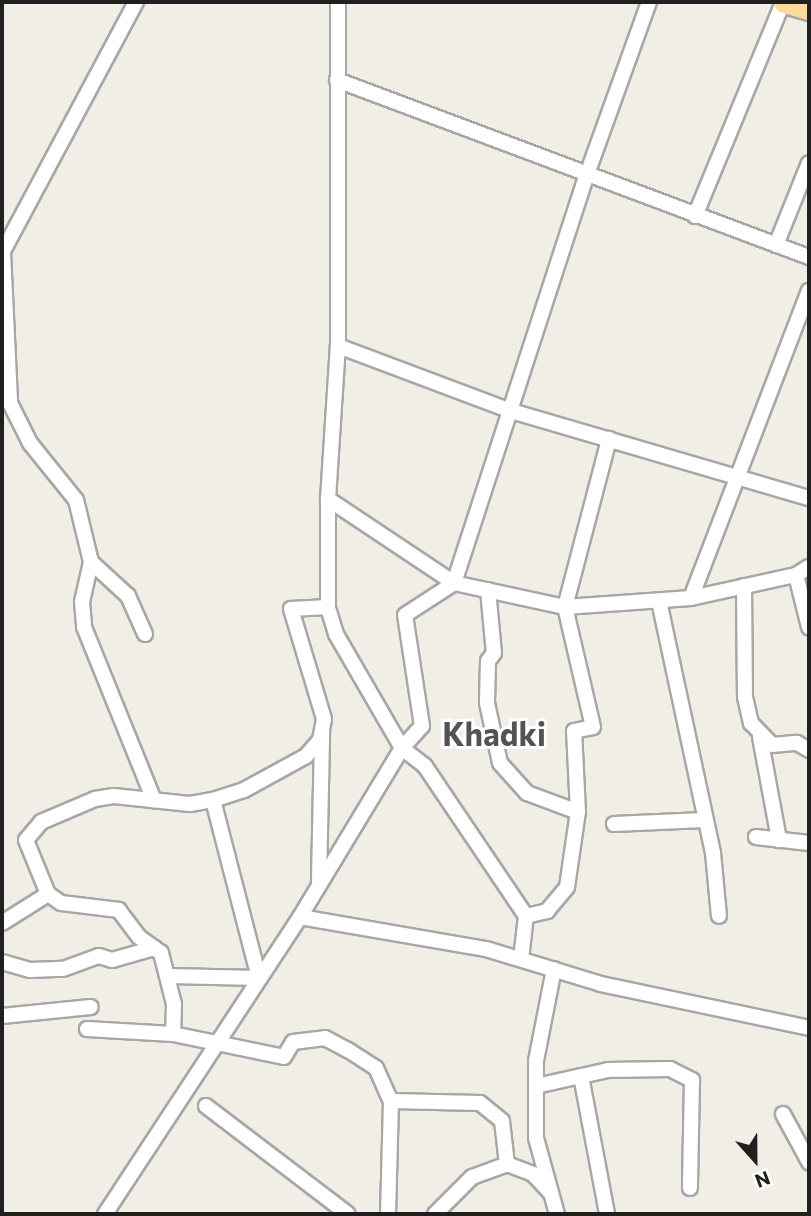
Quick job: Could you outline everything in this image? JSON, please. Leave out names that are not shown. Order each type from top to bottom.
[{"type":"main road","points":[[783,2],[809,9]]},
{"type":"street","points":[[136,2],[2,252],[10,403],[25,436],[75,500],[91,562],[82,602],[84,627],[154,800]]},
{"type":"street","points":[[338,2],[338,346],[328,499],[328,607],[336,634],[402,748],[425,766],[526,916],[521,959]]},
{"type":"street","points":[[105,1214],[300,917],[402,748],[422,726],[405,615],[454,583],[586,177],[649,2]]},
{"type":"street","points":[[695,216],[783,2]]},
{"type":"street","points":[[337,80],[586,177],[809,257]]},
{"type":"street","points":[[776,245],[809,163]]},
{"type":"street","points":[[691,598],[736,474],[809,291]]},
{"type":"street","points":[[338,346],[511,411],[736,474],[809,498]]},
{"type":"street","points":[[526,916],[547,911],[567,887],[578,812],[574,731],[593,727],[565,607],[609,439]]},
{"type":"street","points":[[328,499],[454,583],[565,607],[691,598],[803,571],[809,627]]},
{"type":"street","points":[[91,562],[128,596],[145,634]]},
{"type":"street","points":[[744,586],[745,697],[760,737],[779,840]]},
{"type":"street","points":[[488,590],[494,653],[488,661],[487,704],[500,763],[527,793],[578,812]]},
{"type":"street","points":[[659,601],[713,853],[719,916]]},
{"type":"street","points":[[173,1034],[170,976],[161,953],[139,937],[119,910],[61,903],[48,894],[27,848],[30,830],[95,799],[114,796],[190,804],[213,800],[244,790],[306,756],[320,740],[324,719],[291,609],[328,607]]},
{"type":"street","points":[[319,884],[322,728]]},
{"type":"street","points":[[760,737],[772,745],[797,743],[809,750]]},
{"type":"street","points":[[213,800],[259,978]]},
{"type":"street","points":[[614,824],[704,820]]},
{"type":"street","points":[[756,837],[809,843]]},
{"type":"street","points":[[2,923],[48,894]]},
{"type":"street","points":[[300,917],[486,948],[601,984],[809,1028]]},
{"type":"street","points":[[2,961],[30,970],[63,969],[99,956],[112,960],[154,948]]},
{"type":"street","points":[[554,969],[536,1062],[536,1138],[557,1214]]},
{"type":"street","points":[[170,976],[259,978]]},
{"type":"street","points":[[2,1016],[91,1007]]},
{"type":"street","points":[[87,1029],[173,1034],[284,1057],[293,1042],[326,1038],[376,1068],[391,1101],[388,1214]]},
{"type":"street","points":[[536,1086],[581,1076],[670,1069],[692,1080],[690,1188]]},
{"type":"street","points":[[581,1076],[607,1214]]},
{"type":"street","points":[[391,1101],[480,1102],[502,1121],[507,1164]]},
{"type":"street","points":[[206,1106],[348,1214]]},
{"type":"street","points":[[783,1114],[809,1162]]},
{"type":"street","points":[[435,1214],[472,1177],[507,1164],[533,1174],[551,1193]]},
{"type":"district","name":"Khadki","points":[[494,733]]}]
